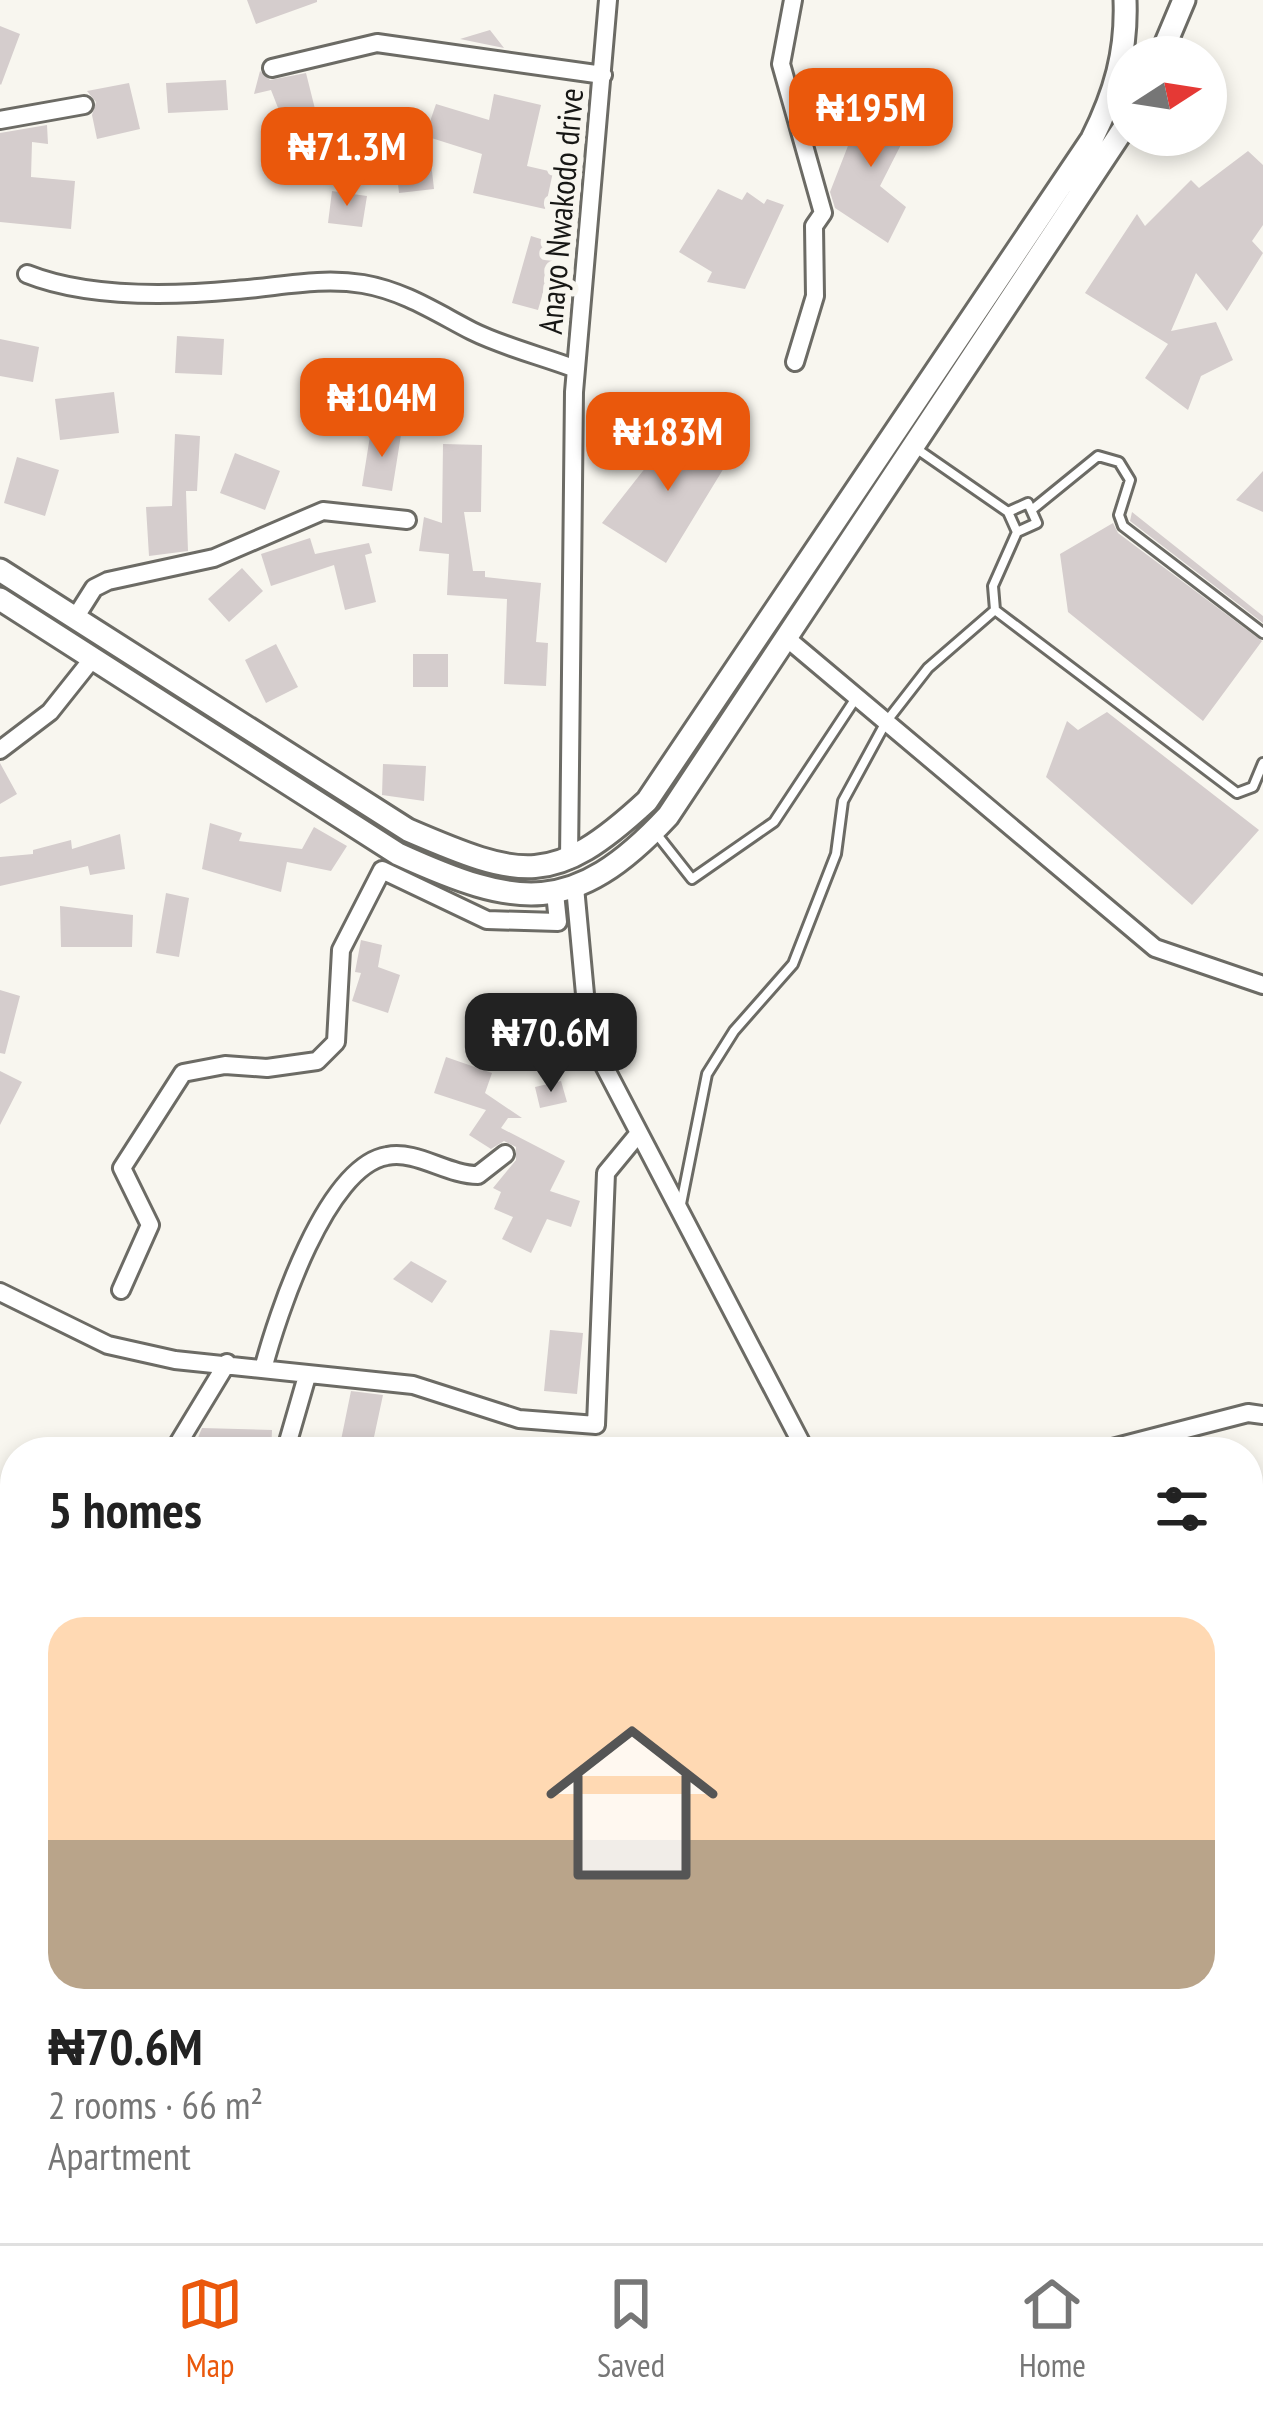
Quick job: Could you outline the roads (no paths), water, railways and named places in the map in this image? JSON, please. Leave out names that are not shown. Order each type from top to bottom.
[{"type":"street","name":"Anayo Nwakodo drive","points":[[569,860],[576,369],[608,0]]},
{"type":"street","points":[[793,0],[781,64],[823,213],[814,226],[815,296],[795,362]]},
{"type":"street","points":[[1125,0],[1126,36]]},
{"type":"street","points":[[1169,36],[1184,0]]},
{"type":"street","points":[[272,68],[377,44],[603,75]]},
{"type":"street","points":[[0,120],[84,105]]},
{"type":"street","points":[[0,570],[409,830],[473,858],[522,866],[569,860],[598,847],[647,801],[1092,139],[1107,108]]},
{"type":"street","points":[[0,599],[398,854],[466,885],[524,896],[565,890],[636,851],[654,832],[790,640],[1107,154]]},
{"type":"street","points":[[27,274],[51,284],[169,293],[240,290],[288,280],[365,284],[435,307],[473,332],[576,369]]},
{"type":"street","points":[[75,618],[94,588],[108,581],[214,558],[323,511],[407,520]]},
{"type":"street","points":[[790,640],[1155,947],[1263,985]]},
{"type":"street","points":[[0,750],[50,712],[93,658]]},
{"type":"street","points":[[121,1291],[150,1225],[122,1168],[146,1128],[183,1073],[225,1065],[267,1068],[317,1061],[336,1042],[341,950],[382,870],[488,920],[558,922],[565,890]]},
{"type":"street","points":[[565,890],[589,1037],[798,1437]]},
{"type":"street","points":[[0,1292],[109,1345],[176,1360],[413,1385],[519,1419],[596,1425],[606,1174],[639,1133]]},
{"type":"street","points":[[263,1369],[277,1316],[307,1250],[344,1185],[364,1166],[382,1156],[401,1155],[478,1175],[505,1154]]},
{"type":"street","points":[[182,1437],[227,1364]]},
{"type":"street","points":[[290,1437],[307,1376]]},
{"type":"street","points":[[1155,1437],[1249,1413],[1263,1415]]},
{"type":"lane","points":[[916,448],[1008,512],[1017,532],[993,586],[995,610],[1237,793],[1253,787],[1263,763]]},
{"type":"lane","points":[[1017,532],[1032,529],[1034,508],[1090,461],[1110,457],[1127,469],[1130,480],[1119,514],[1123,526],[1263,633]]},
{"type":"lane","points":[[1008,512],[1020,502],[1034,508]]},
{"type":"lane","points":[[680,1211],[707,1074],[734,1031],[793,964],[836,854],[843,801],[886,722],[928,668],[995,610]]},
{"type":"lane","points":[[654,832],[692,879],[774,822],[856,697]]}]
